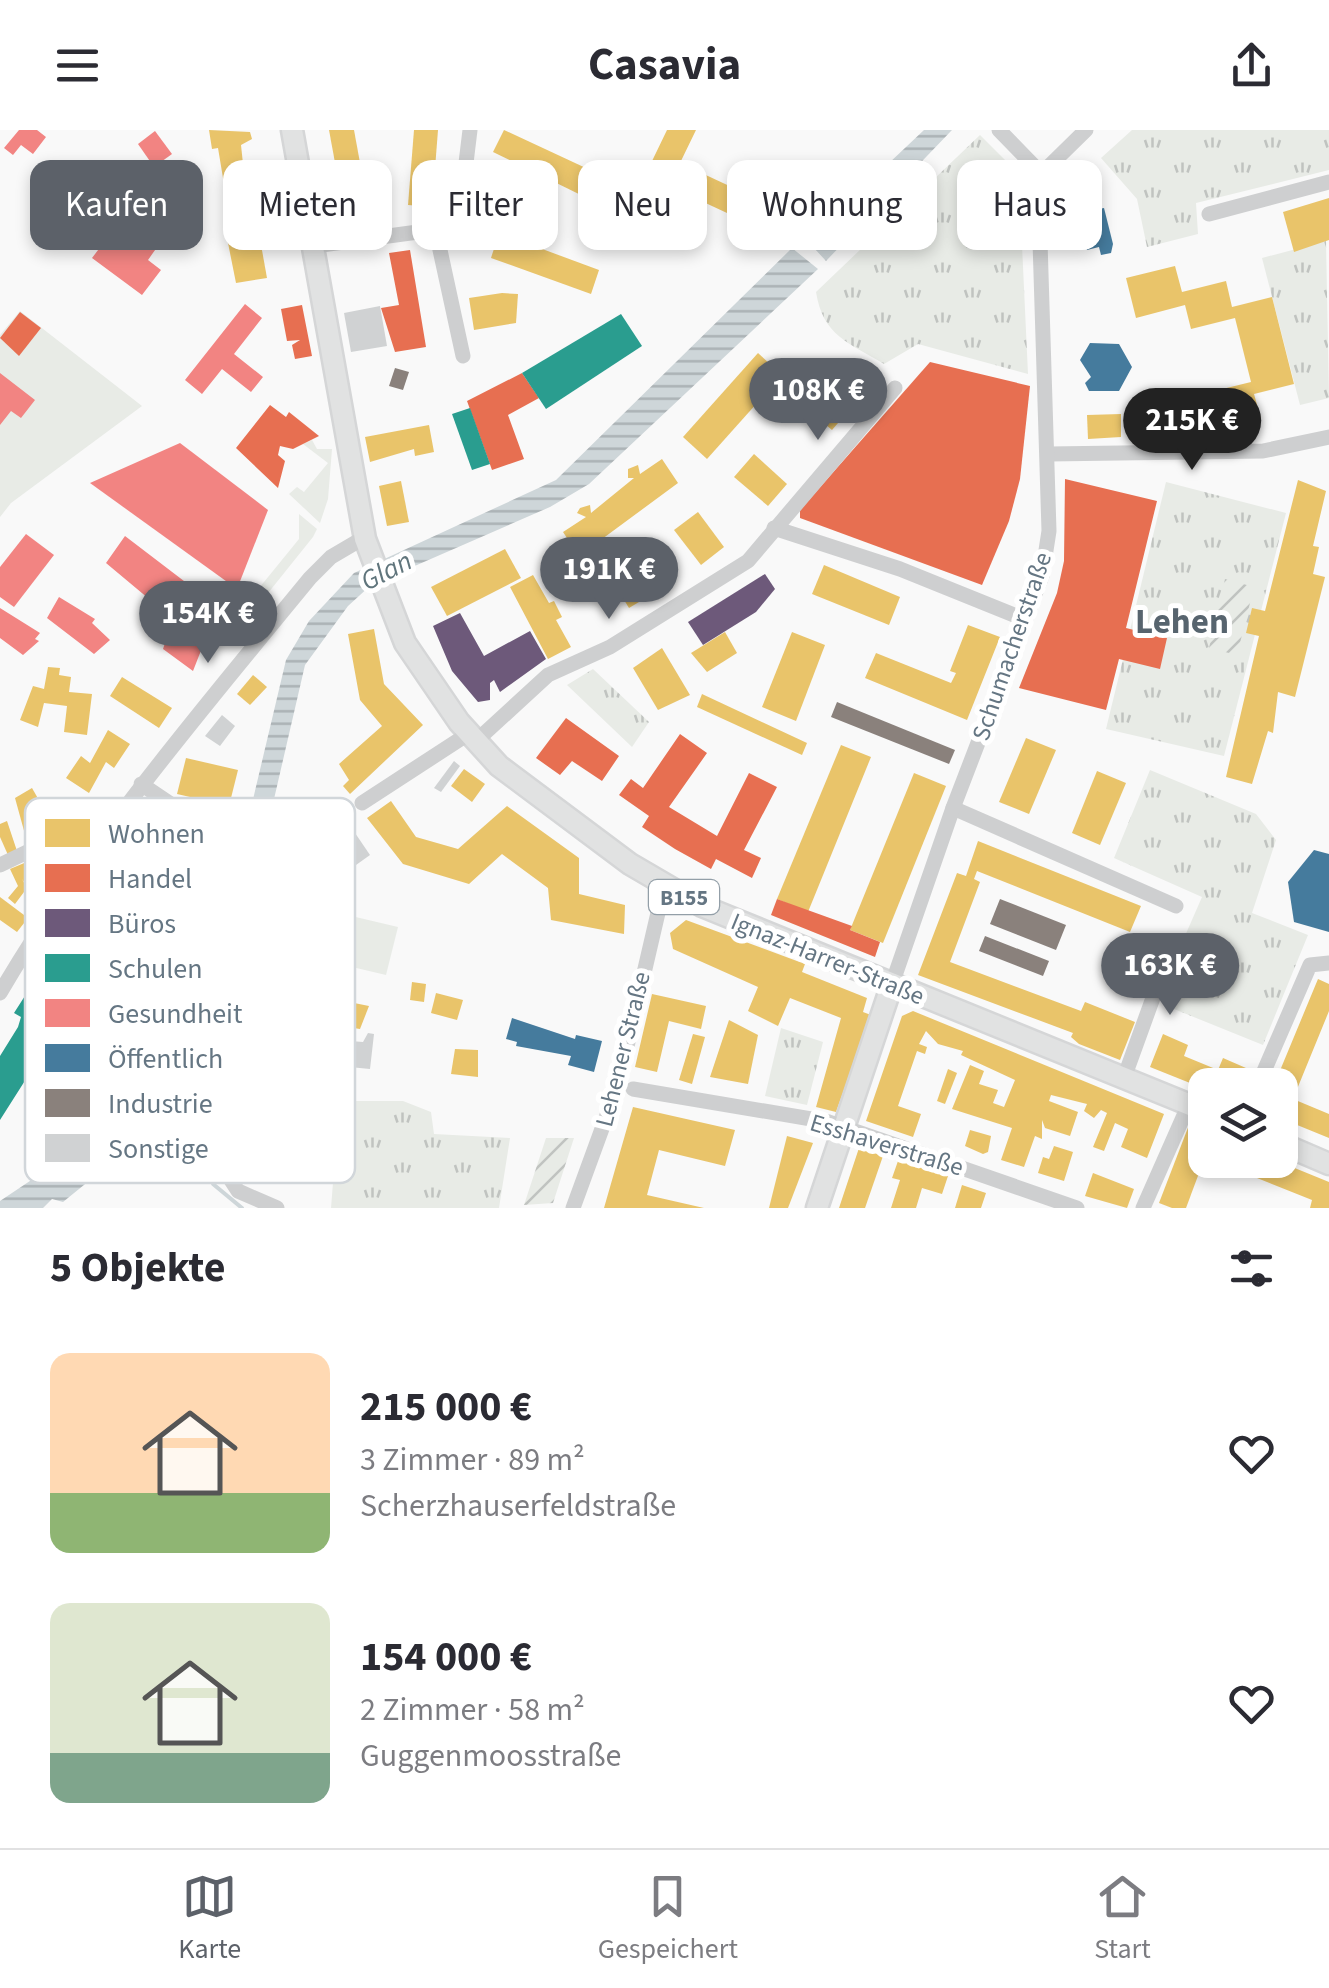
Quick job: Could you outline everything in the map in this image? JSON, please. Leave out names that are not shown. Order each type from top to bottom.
[{"type":"main road","name":"Ignaz-Harrer-Straße","points":[[292,130],[298,160]]},
{"type":"main road","name":"Ignaz-Harrer-Straße","points":[[315,250],[367,545],[405,643],[472,738],[528,788],[664,887],[1188,1104]]},
{"type":"main road","points":[[817,1208],[892,984]]},
{"type":"main road","points":[[1298,1150],[1329,1164]]},
{"type":"street","points":[[466,160],[470,130]]},
{"type":"street","points":[[998,130],[1028,160]]},
{"type":"street","points":[[1055,160],[1086,130]]},
{"type":"street","points":[[1209,214],[1329,182]]},
{"type":"street","points":[[440,250],[463,356]]},
{"type":"street","name":"Schumacherstraße","points":[[892,984],[1045,564],[1049,454],[1041,250]]},
{"type":"street","points":[[362,803],[472,738],[548,675],[610,647],[748,562],[895,388]]},
{"type":"street","points":[[1049,454],[1263,451],[1329,437]]},
{"type":"street","points":[[774,528],[900,569],[1024,619]]},
{"type":"street","points":[[130,798],[310,578],[331,557],[367,545]]},
{"type":"street","points":[[140,784],[161,798]]},
{"type":"street","points":[[953,808],[1176,906]]},
{"type":"street","points":[[0,865],[25,853]]},
{"type":"street","name":"Lehener Straße","points":[[574,1208],[618,1085],[664,887]]},
{"type":"street","points":[[0,993],[25,954]]},
{"type":"street","points":[[1265,1068],[1310,966],[1329,964]]},
{"type":"street","points":[[1124,1078],[1158,984]]},
{"type":"street","name":"Esshaverstraße","points":[[633,1088],[846,1127],[1078,1208]]},
{"type":"street","points":[[1143,1208],[1188,1125]]},
{"type":"street","points":[[233,1183],[238,1191],[277,1208]]},
{"type":"green space","points":[[1132,130],[1329,130],[1329,170],[1196,203],[1198,234],[1147,247],[1137,199],[1101,158]]},
{"type":"green space","points":[[980,135],[1005,160],[957,160],[957,250],[1022,250],[1028,374],[918,344],[884,364],[839,336],[819,307],[816,292],[860,250],[937,250],[937,176]]},
{"type":"green space","points":[[1326,241],[1329,398],[1300,405],[1262,258]]},
{"type":"green space","points":[[20,311],[142,406],[11,503],[0,517],[0,335]]},
{"type":"green space","points":[[312,440],[317,449],[332,449],[328,499],[320,523],[289,494],[297,487],[304,492],[328,463],[303,444]]},
{"type":"green space","points":[[1166,482],[1286,513],[1224,756],[1106,729]]},
{"type":"green space","points":[[299,514],[317,529],[313,537],[228,643],[225,630],[299,539]]},
{"type":"green space","points":[[1225,579],[1254,587],[1237,655],[1209,648]]},
{"type":"green space","points":[[593,669],[649,722],[632,747],[567,685]]},
{"type":"green space","points":[[1150,770],[1256,814],[1276,840],[1252,913],[1308,935],[1263,1045],[1164,1005],[1174,981],[1167,977],[1202,897],[1114,858]]},
{"type":"green space","points":[[355,917],[398,927],[386,975],[355,968]]},
{"type":"green space","points":[[781,1028],[823,1042],[807,1105],[765,1096]]},
{"type":"green space","points":[[355,1101],[403,1101],[431,1112],[434,1134],[510,1138],[499,1208],[331,1208],[333,1183],[355,1183]]},
{"type":"green space","points":[[546,1138],[574,1138],[553,1203],[524,1205]]},
{"type":"water","points":[[924,130],[952,130],[923,160],[892,160]]},
{"type":"water","name":"Glan","points":[[790,250],[818,269],[589,484],[550,507],[371,585],[348,606],[305,665],[274,798],[253,798],[286,660],[309,621],[354,573],[556,480]]},
{"type":"water","points":[[816,250],[837,250],[826,261]]},
{"type":"water","points":[[27,1183],[86,1183],[63,1202],[52,1199],[43,1208],[0,1208],[0,1201]]},
{"type":"building: Wohnen","points":[[209,130],[250,132],[252,139],[241,145],[243,160],[223,160],[223,178],[218,148],[212,149]]},
{"type":"building: Wohnen","points":[[329,130],[354,130],[359,160],[335,160]]},
{"type":"building: Wohnen","points":[[414,130],[438,130],[436,160],[412,160],[412,205],[408,205]]},
{"type":"building: Wohnen","points":[[504,130],[578,164],[578,194],[558,184],[558,160],[509,160],[493,152]]},
{"type":"building: Wohnen","points":[[667,130],[696,130],[681,160],[653,160]]},
{"type":"building: Wohnen","points":[[707,176],[727,185],[727,213],[707,204]]},
{"type":"building: Wohnen","points":[[1329,198],[1329,240],[1294,252],[1283,212]]},
{"type":"building: Wohnen","points":[[229,250],[262,250],[267,278],[236,283]]},
{"type":"building: Wohnen","points":[[494,250],[545,250],[599,270],[591,294],[491,258]]},
{"type":"building: Wohnen","points":[[1175,266],[1182,292],[1226,281],[1232,307],[1272,297],[1294,384],[1254,394],[1261,419],[1214,430],[1212,420],[1204,415],[1202,394],[1251,382],[1235,318],[1191,329],[1185,305],[1136,318],[1126,278]]},
{"type":"building: Wohnen","points":[[518,294],[516,323],[474,330],[469,298]]},
{"type":"building: Wohnen","points":[[758,353],[782,375],[707,459],[683,437]]},
{"type":"building: Wohnen","points":[[817,367],[829,377],[831,374],[857,401],[832,430],[792,396]]},
{"type":"building: Wohnen","points":[[1121,414],[1121,437],[1088,439],[1087,415]]},
{"type":"building: Wohnen","points":[[429,425],[434,452],[415,456],[414,449],[370,462],[365,437]]},
{"type":"building: Wohnen","points":[[754,454],[787,484],[768,506],[734,477]]},
{"type":"building: Wohnen","points":[[662,459],[678,483],[579,556],[563,532],[586,517],[577,513],[580,508],[590,505],[591,513],[634,478],[628,478],[628,469],[638,465],[640,474]]},
{"type":"building: Wohnen","points":[[1298,480],[1326,491],[1313,546],[1319,547],[1313,574],[1325,577],[1295,697],[1278,692],[1273,733],[1268,731],[1252,784],[1226,777],[1259,636],[1246,633],[1252,608],[1265,611]]},
{"type":"building: Wohnen","points":[[401,481],[409,522],[387,526],[379,486]]},
{"type":"building: Wohnen","points":[[698,512],[724,547],[701,565],[674,530]]},
{"type":"building: Wohnen","points":[[505,549],[521,578],[447,616],[431,587]]},
{"type":"building: Wohnen","points":[[630,554],[654,593],[629,608],[605,569]]},
{"type":"building: Wohnen","points":[[824,565],[900,597],[889,625],[812,594]]},
{"type":"building: Wohnen","points":[[533,575],[549,603],[554,601],[562,617],[556,620],[571,647],[548,659],[510,587]]},
{"type":"building: Wohnen","points":[[968,625],[1000,637],[967,720],[865,678],[876,653],[951,683],[956,673],[950,671]]},
{"type":"building: Wohnen","points":[[374,629],[384,684],[423,725],[350,794],[343,786],[349,780],[339,764],[382,726],[360,700],[348,634]]},
{"type":"building: Wohnen","points":[[725,632],[737,653],[707,672],[691,653]]},
{"type":"building: Wohnen","points":[[792,632],[825,645],[796,721],[762,707]]},
{"type":"building: Wohnen","points":[[662,648],[690,695],[658,710],[633,668]]},
{"type":"building: Wohnen","points":[[48,667],[60,668],[59,675],[71,677],[69,692],[92,694],[87,735],[64,732],[67,706],[44,703],[38,727],[20,720],[33,686],[44,689]]},
{"type":"building: Wohnen","points":[[253,675],[267,687],[250,705],[237,694]]},
{"type":"building: Wohnen","points":[[122,677],[172,708],[159,728],[110,696]]},
{"type":"building: Wohnen","points":[[702,694],[807,743],[802,755],[697,707]]},
{"type":"building: Wohnen","points":[[108,730],[130,744],[114,768],[106,762],[89,793],[66,778],[81,756],[90,763]]},
{"type":"building: Wohnen","points":[[1026,738],[1056,750],[1029,814],[999,802]]},
{"type":"building: Wohnen","points":[[841,745],[871,757],[808,912],[777,899]]},
{"type":"building: Wohnen","points":[[186,758],[238,770],[231,798],[177,794]]},
{"type":"building: Wohnen","points":[[464,769],[485,784],[472,802],[451,786]]},
{"type":"building: Wohnen","points":[[1097,771],[1126,783],[1100,845],[1072,833]]},
{"type":"building: Wohnen","points":[[914,773],[946,786],[883,943],[850,930]]},
{"type":"building: Wohnen","points":[[32,788],[38,798],[25,798],[25,834],[15,798]]},
{"type":"building: Wohnen","points":[[391,801],[416,837],[458,849],[507,806],[579,858],[579,894],[625,905],[624,934],[551,920],[548,888],[502,854],[469,884],[403,864],[367,818]]},
{"type":"building: Wohnen","points":[[7,821],[17,851],[8,855],[0,837],[0,824]]},
{"type":"building: Wohnen","points":[[978,841],[1141,906],[1130,932],[977,871],[974,879],[980,882],[950,962],[1081,1011],[1085,1002],[1135,1022],[1120,1060],[1079,1044],[1071,1037],[1073,1033],[918,975],[957,873],[966,876]]},
{"type":"building: Wohnen","points":[[25,863],[25,891],[15,904],[8,898],[18,886],[10,869]]},
{"type":"building: Wohnen","points":[[0,897],[25,916],[17,932],[0,920]]},
{"type":"building: Wohnen","points":[[686,920],[805,964],[802,972],[867,998],[863,1012],[871,1015],[836,1112],[816,1107],[841,1018],[790,998],[778,1026],[748,1011],[758,987],[673,949],[670,933]]},
{"type":"building: Wohnen","points":[[1318,979],[1329,984],[1329,1011],[1298,1087],[1298,1068],[1281,1068]]},
{"type":"building: Wohnen","points":[[412,982],[426,984],[424,1002],[410,1000]]},
{"type":"building: Wohnen","points":[[436,993],[463,1000],[457,1020],[431,1013]]},
{"type":"building: Wohnen","points":[[652,994],[706,1006],[701,1029],[669,1021],[657,1072],[635,1067]]},
{"type":"building: Wohnen","points":[[355,1003],[369,1006],[360,1029],[355,1028]]},
{"type":"building: Wohnen","points":[[913,1011],[1164,1114],[1147,1158],[1121,1147],[1128,1129],[1115,1123],[1104,1151],[1093,1147],[1107,1113],[1101,1110],[1094,1118],[1084,1111],[1087,1104],[1051,1095],[1049,1101],[1078,1112],[1070,1136],[1045,1128],[1042,1120],[1042,1139],[1035,1136],[1024,1167],[1001,1160],[1012,1128],[952,1109],[970,1065],[984,1071],[979,1084],[998,1090],[993,1103],[1004,1107],[1015,1080],[961,1055],[963,1051],[938,1044],[926,1031],[919,1044],[927,1047],[925,1054],[917,1051],[898,1106],[921,1114],[913,1137],[866,1121],[902,1016]]},
{"type":"building: Wohnen","points":[[729,1020],[758,1035],[748,1084],[710,1077]]},
{"type":"building: Wohnen","points":[[693,1034],[705,1037],[692,1084],[679,1080]]},
{"type":"building: Wohnen","points":[[1163,1034],[1188,1045],[1184,1056],[1213,1068],[1188,1068],[1188,1082],[1150,1067]]},
{"type":"building: Wohnen","points":[[455,1049],[478,1050],[478,1077],[451,1074]]},
{"type":"building: Wohnen","points":[[1223,1058],[1246,1068],[1219,1068]]},
{"type":"building: Wohnen","points":[[948,1069],[957,1073],[945,1104],[937,1101]]},
{"type":"building: Wohnen","points":[[1298,1101],[1329,1114],[1329,1138],[1298,1125]]},
{"type":"building: Wohnen","points":[[633,1107],[735,1130],[725,1166],[659,1150],[647,1195],[704,1208],[604,1208]]},
{"type":"building: Wohnen","points":[[1188,1128],[1188,1178],[1197,1178],[1186,1208],[1159,1203]]},
{"type":"building: Wohnen","points":[[970,1130],[991,1136],[988,1152],[983,1154],[965,1146]]},
{"type":"building: Wohnen","points":[[787,1136],[813,1143],[788,1208],[769,1208]]},
{"type":"building: Wohnen","points":[[1054,1146],[1073,1152],[1064,1181],[1038,1173],[1043,1157],[1049,1159]]},
{"type":"building: Wohnen","points":[[859,1148],[883,1156],[865,1208],[839,1208]]},
{"type":"building: Wohnen","points":[[898,1161],[949,1173],[942,1194],[922,1188],[916,1208],[891,1208],[900,1180],[892,1178]]},
{"type":"building: Wohnen","points":[[1298,1169],[1329,1182],[1329,1208],[1310,1208],[1312,1200],[1257,1178],[1298,1178]]},
{"type":"building: Wohnen","points":[[1093,1173],[1134,1189],[1127,1208],[1085,1196]]},
{"type":"building: Wohnen","points":[[962,1185],[986,1193],[981,1208],[955,1208]]},
{"type":"building: Handel","points":[[410,250],[426,347],[395,352],[381,308],[399,305],[389,253]]},
{"type":"building: Handel","points":[[302,305],[312,356],[295,359],[292,345],[300,340],[287,341],[281,309]]},
{"type":"building: Handel","points":[[20,312],[41,328],[19,356],[0,338]]},
{"type":"building: Handel","points":[[930,362],[1030,386],[1020,479],[1009,521],[982,585],[800,518],[800,510]]},
{"type":"building: Handel","points":[[522,373],[539,398],[508,415],[524,459],[492,470],[467,401]]},
{"type":"building: Handel","points":[[270,405],[286,417],[289,412],[319,436],[293,449],[280,446],[278,455],[285,461],[278,488],[236,448]]},
{"type":"building: Handel","points":[[1065,479],[1157,501],[1126,628],[1167,638],[1160,669],[1119,659],[1106,710],[1019,688],[1057,593],[1064,561]]},
{"type":"building: Handel","points":[[566,718],[619,756],[602,781],[572,761],[560,775],[536,758]]},
{"type":"building: Handel","points":[[680,734],[707,753],[669,807],[717,836],[749,773],[777,787],[744,850],[761,858],[752,878],[716,859],[711,869],[675,849],[642,827],[649,816],[619,795],[631,779],[643,788]]},
{"type":"building: Handel","points":[[777,899],[852,926],[850,930],[880,942],[875,957],[771,915]]},
{"type":"building: Büros","points":[[765,574],[775,589],[756,612],[703,645],[688,622]]},
{"type":"building: Büros","points":[[460,613],[484,656],[530,631],[546,659],[500,692],[494,680],[490,683],[490,700],[478,702],[452,671],[433,626]]},
{"type":"building: Schulen","points":[[621,314],[642,346],[546,409],[522,373]]},
{"type":"building: Schulen","points":[[470,408],[490,464],[472,470],[452,414]]},
{"type":"building: Schulen","points":[[25,996],[25,1081],[0,1120],[0,1056],[18,1027],[21,1017],[14,1013]]},
{"type":"building: Gesundheit","points":[[19,130],[37,130],[46,137],[33,154],[21,145],[13,155],[4,148]]},
{"type":"building: Gesundheit","points":[[155,131],[172,154],[164,160],[149,160],[138,144]]},
{"type":"building: Gesundheit","points":[[98,250],[155,250],[148,260],[161,270],[142,295],[92,258]]},
{"type":"building: Gesundheit","points":[[245,304],[262,318],[234,354],[263,377],[251,392],[222,369],[202,394],[185,380]]},
{"type":"building: Gesundheit","points":[[0,373],[35,400],[21,418],[11,411],[0,425]]},
{"type":"building: Gesundheit","points":[[180,443],[268,510],[237,589],[90,483]]},
{"type":"building: Gesundheit","points":[[26,534],[54,555],[14,607],[0,597],[0,567]]},
{"type":"building: Gesundheit","points":[[125,536],[218,607],[193,671],[163,649],[173,619],[106,563]]},
{"type":"building: Gesundheit","points":[[59,597],[95,619],[92,623],[110,640],[94,654],[47,618]]},
{"type":"building: Gesundheit","points":[[0,608],[40,633],[35,639],[39,641],[23,655],[0,638]]},
{"type":"building: Öffentlich","points":[[1102,208],[1113,244],[1111,253],[1101,255],[1100,250]]},
{"type":"building: Öffentlich","points":[[1090,343],[1119,344],[1132,367],[1119,391],[1089,391],[1085,383],[1091,377],[1080,360]]},
{"type":"building: Öffentlich","points":[[1314,850],[1329,854],[1329,932],[1294,922],[1288,882]]},
{"type":"building: Öffentlich","points":[[512,1018],[575,1039],[576,1035],[602,1041],[594,1072],[568,1065],[571,1056],[516,1046],[517,1042],[506,1039]]},
{"type":"building: Industrie","points":[[395,368],[409,372],[403,390],[389,386]]},
{"type":"building: Industrie","points":[[837,702],[955,750],[949,764],[831,717]]},
{"type":"building: Industrie","points":[[1000,899],[1066,925],[1056,950],[990,924]]},
{"type":"building: Industrie","points":[[985,936],[1049,961],[1043,976],[979,951]]},
{"type":"building: Sonstige","points":[[380,306],[387,346],[351,352],[344,313]]},
{"type":"building: Sonstige","points":[[222,715],[235,726],[220,746],[205,736]]},
{"type":"building: Sonstige","points":[[454,761],[460,766],[441,792],[434,788]]},
{"type":"building: Sonstige","points":[[355,833],[370,855],[355,864]]},
{"type":"building: Sonstige","points":[[368,1033],[374,1034],[370,1069],[355,1068],[355,1041],[363,1042]]},
{"type":"waterway","points":[[213,1183],[242,1208]]},
{"type":"district","name":"Lehen","points":[[1182,621]]}]
